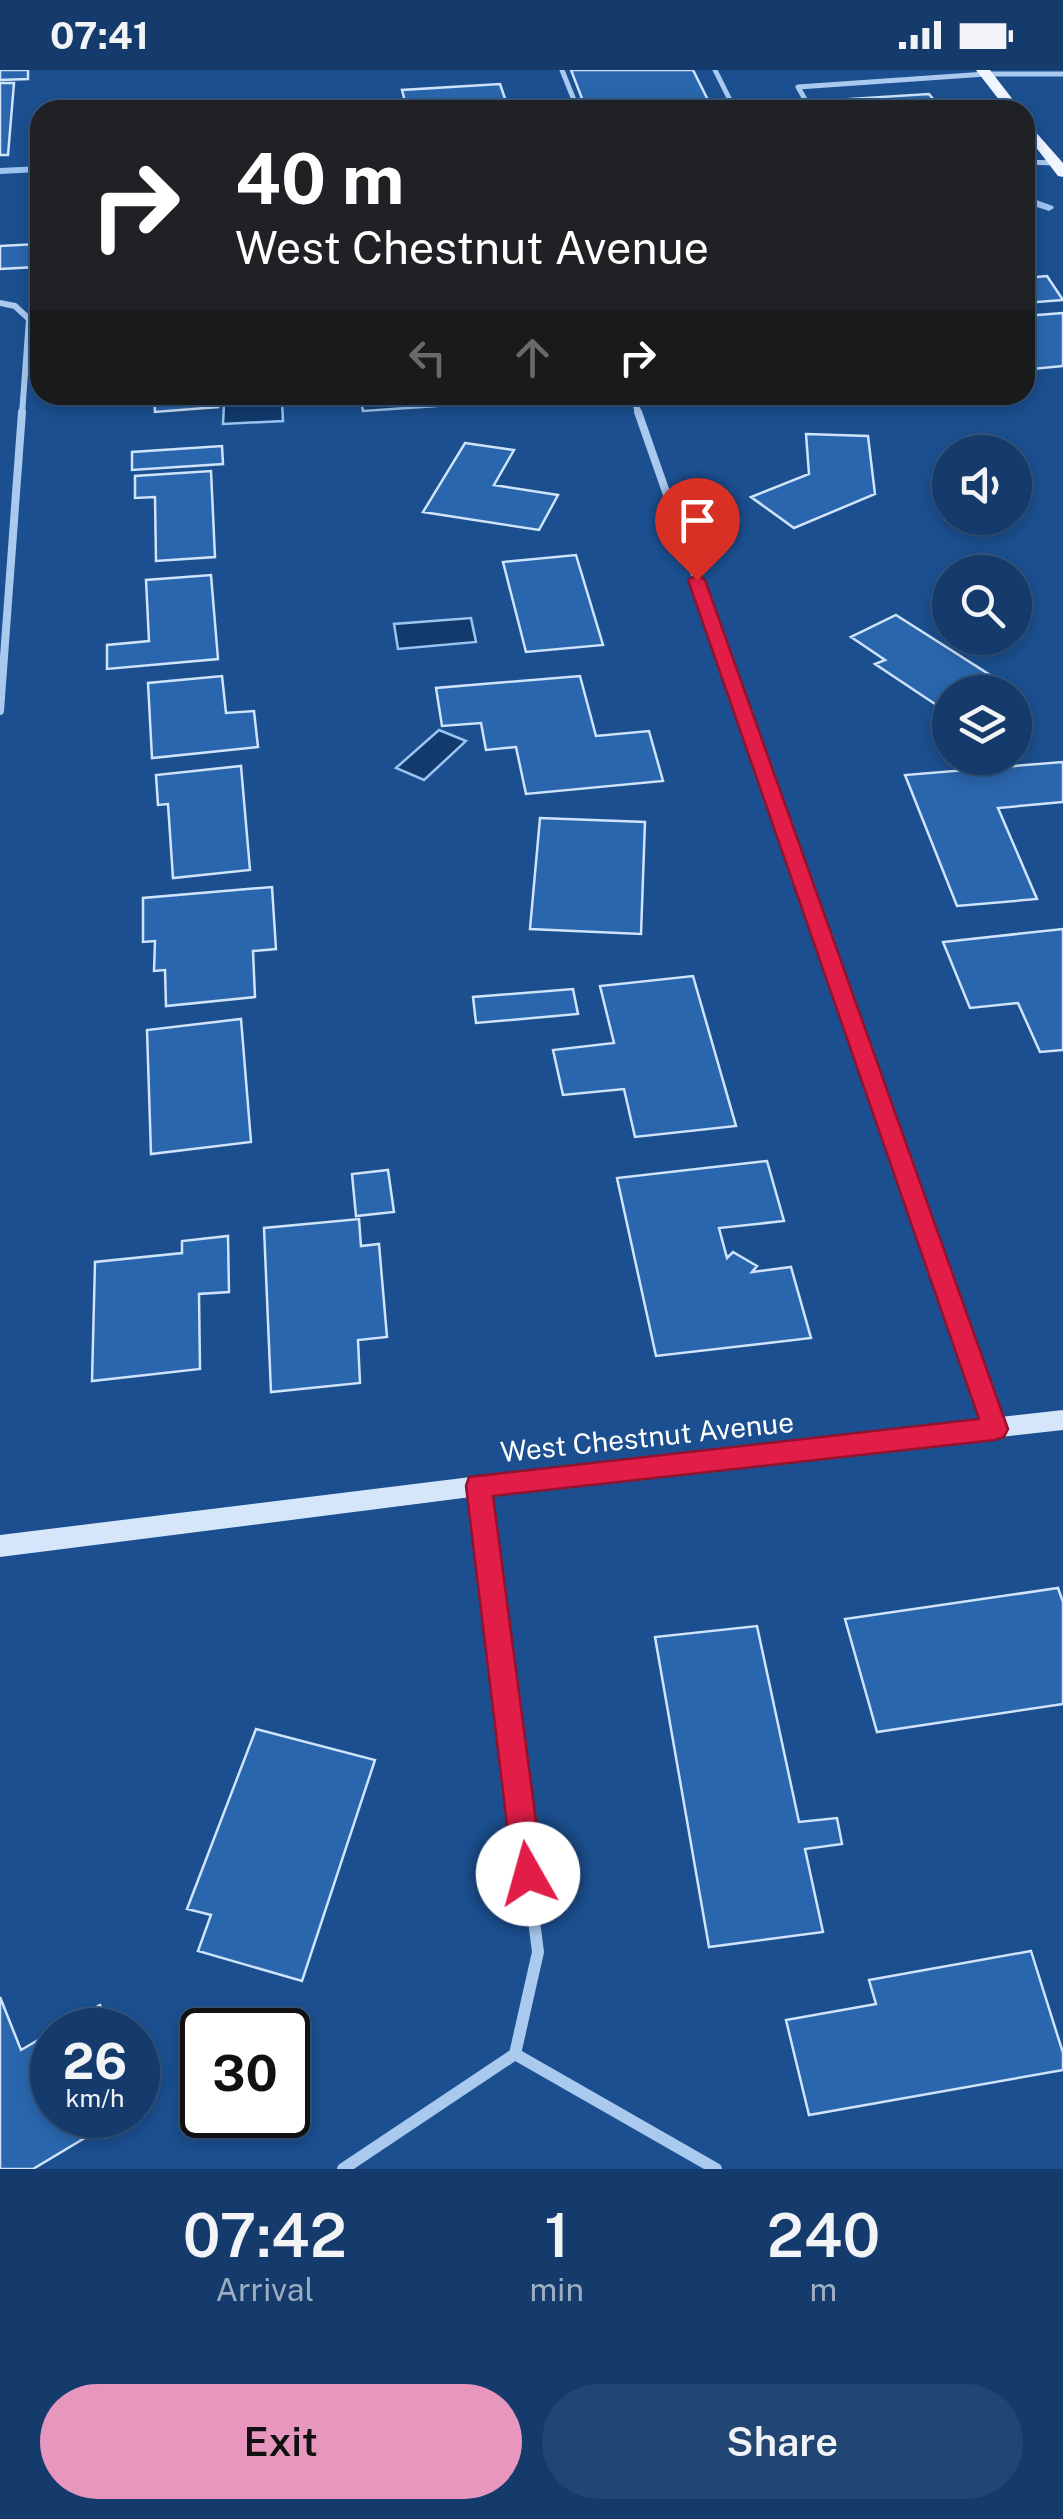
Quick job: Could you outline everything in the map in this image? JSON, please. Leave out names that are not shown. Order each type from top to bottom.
[{"type":"main road","points":[[984,72],[1006,100]]},
{"type":"main road","points":[[1035,137],[1059,168]]},
{"type":"street","points":[[0,303],[15,306],[29,319],[3,616],[0,711]]},
{"type":"street","points":[[636,405],[995,1429]]},
{"type":"street","name":"West Chestnut Avenue","points":[[0,1546],[479,1486],[1063,1420]]},
{"type":"street","points":[[342,2169],[515,2054],[538,1952],[479,1486]]},
{"type":"street","points":[[515,2054],[716,2169]]},
{"type":"lane","points":[[562,70],[574,100]]},
{"type":"lane","points":[[714,70],[730,100]]},
{"type":"lane","points":[[806,100],[798,87],[984,72],[1063,74]]},
{"type":"water","points":[[224,405],[282,405],[283,421],[223,424]]},
{"type":"water","points":[[362,405],[436,406],[363,411]]},
{"type":"water","points":[[471,618],[476,642],[398,649],[394,624]]},
{"type":"water","points":[[439,730],[466,741],[424,780],[396,768]]},
{"type":"building","points":[[0,70],[28,70],[28,79],[0,80]]},
{"type":"building","points":[[571,70],[693,70],[708,100],[583,100]]},
{"type":"building","points":[[0,83],[14,83],[8,155],[0,155]]},
{"type":"building","points":[[500,84],[506,100],[405,100],[402,90]]},
{"type":"building","points":[[929,94],[934,100],[832,100]]},
{"type":"building","points":[[30,244],[30,267],[0,269],[0,246]]},
{"type":"building","points":[[1047,276],[1063,300],[1035,302],[1035,277]]},
{"type":"building","points":[[1063,313],[1063,366],[1035,369],[1035,315]]},
{"type":"building","points":[[155,405],[218,405],[218,407],[155,412]]},
{"type":"building","points":[[806,434],[868,436],[875,494],[794,528],[751,497],[809,474]]},
{"type":"building","points":[[465,443],[514,450],[494,485],[558,495],[539,530],[423,512]]},
{"type":"building","points":[[222,446],[223,464],[132,470],[132,452]]},
{"type":"building","points":[[211,471],[215,557],[156,561],[155,497],[135,498],[135,476]]},
{"type":"building","points":[[576,555],[603,645],[526,652],[503,562]]},
{"type":"building","points":[[211,575],[218,659],[107,669],[107,645],[149,641],[146,580]]},
{"type":"building","points":[[896,615],[932,638],[932,655],[959,655],[990,675],[932,675],[932,702],[875,664],[885,660],[851,637]]},
{"type":"building","points":[[222,676],[226,713],[254,711],[258,747],[152,758],[148,683]]},
{"type":"building","points":[[580,676],[596,736],[649,731],[663,781],[526,794],[516,747],[486,750],[481,723],[442,726],[436,688]]},
{"type":"building","points":[[1063,762],[1063,802],[998,808],[1037,899],[957,906],[905,775],[1032,775],[1032,765]]},
{"type":"building","points":[[241,766],[250,870],[173,878],[168,804],[158,805],[156,775]]},
{"type":"building","points":[[540,818],[645,822],[641,934],[530,929]]},
{"type":"building","points":[[272,887],[276,949],[253,951],[255,997],[166,1006],[165,970],[154,971],[155,941],[143,942],[143,898]]},
{"type":"building","points":[[1063,929],[1063,1050],[1040,1052],[1018,1003],[970,1008],[943,942]]},
{"type":"building","points":[[693,976],[736,1126],[635,1137],[624,1089],[563,1095],[553,1050],[614,1043],[600,986]]},
{"type":"building","points":[[573,989],[578,1014],[476,1023],[473,997]]},
{"type":"building","points":[[241,1019],[251,1142],[151,1154],[147,1030]]},
{"type":"building","points":[[767,1161],[784,1221],[719,1228],[727,1258],[733,1252],[757,1266],[752,1272],[791,1267],[811,1338],[656,1356],[617,1178]]},
{"type":"building","points":[[388,1170],[394,1212],[356,1216],[352,1174]]},
{"type":"building","points":[[359,1219],[361,1246],[379,1244],[387,1337],[358,1340],[360,1383],[271,1392],[264,1228]]},
{"type":"building","points":[[228,1236],[229,1292],[199,1294],[200,1369],[92,1381],[95,1262],[182,1253],[182,1241]]},
{"type":"building","points":[[1058,1588],[1063,1602],[1063,1704],[877,1732],[845,1619]]},
{"type":"building","points":[[757,1626],[799,1822],[837,1818],[842,1844],[805,1849],[823,1932],[709,1947],[655,1637]]},
{"type":"building","points":[[256,1729],[375,1760],[302,1981],[198,1951],[211,1915],[187,1909]]},
{"type":"building","points":[[1031,1951],[1063,2053],[1063,2070],[809,2115],[786,2020],[876,2004],[869,1980]]},
{"type":"building","points":[[0,1997],[21,2050],[30,2045],[30,2138],[85,2138],[33,2169],[0,2169]]},
{"type":"waterway","points":[[0,171],[30,170]]},
{"type":"waterway","points":[[1035,203],[1049,208]]},
{"type":"route","points":[[528,1874],[479,1486],[995,1429],[697,580]]}]
